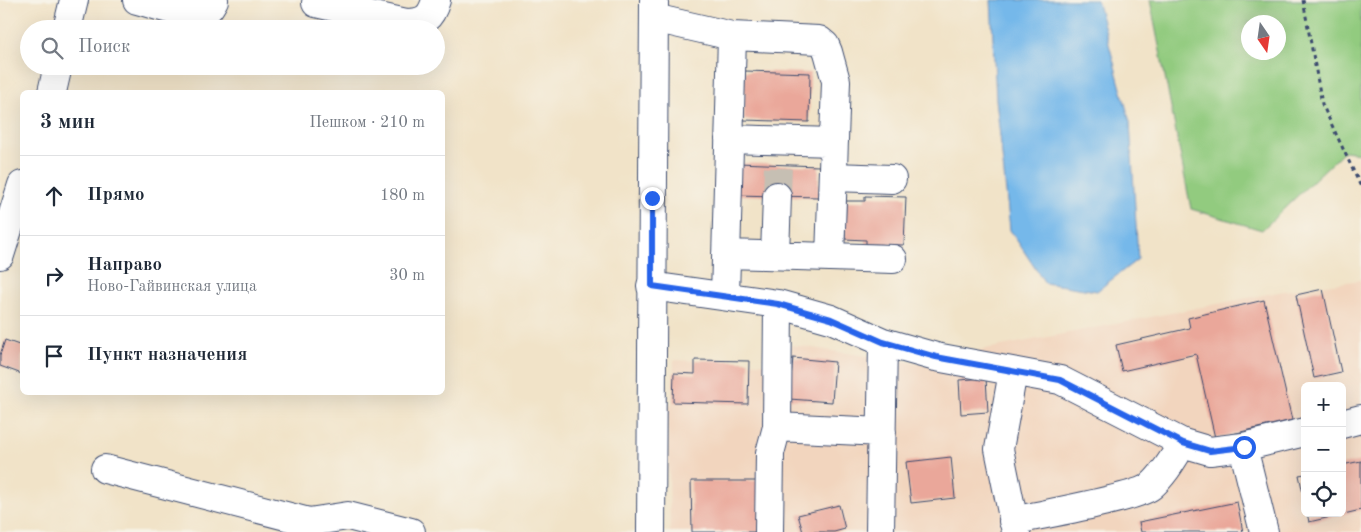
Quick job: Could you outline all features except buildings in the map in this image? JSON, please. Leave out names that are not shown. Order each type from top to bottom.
[{"type":"main road","points":[[69,20],[74,0]]},
{"type":"main road","points":[[137,0],[192,13],[204,12],[214,0]]},
{"type":"main road","points":[[425,20],[429,17],[436,0]]},
{"type":"main road","points":[[316,3],[392,20]]},
{"type":"main road","points":[[651,532],[654,9],[732,36],[810,38],[819,40],[826,45],[836,81],[830,257]]},
{"type":"main road","points":[[725,296],[732,36]]},
{"type":"main road","points":[[52,90],[56,75]]},
{"type":"main road","points":[[729,139],[778,153],[834,142]]},
{"type":"main road","points":[[833,177],[892,179]]},
{"type":"main road","points":[[0,255],[20,191]]},
{"type":"main road","points":[[775,255],[777,196]]},
{"type":"main road","points":[[726,254],[893,259]]},
{"type":"main road","points":[[652,286],[778,304],[831,319],[883,342],[936,357],[1060,380],[1183,443],[1210,451],[1244,447],[1301,433]]},
{"type":"main road","points":[[769,532],[770,453],[777,426],[778,304]]},
{"type":"main road","points":[[880,532],[883,342]]},
{"type":"main road","points":[[1013,372],[999,449],[1015,526],[1150,488],[1161,476],[1183,443]]},
{"type":"main road","points":[[1346,423],[1361,419]]},
{"type":"main road","points":[[777,426],[882,432]]},
{"type":"main road","points":[[1244,447],[1264,532]]},
{"type":"main road","points":[[105,469],[308,527],[348,516],[410,532]]},
{"type":"path","points":[[1303,0],[1322,104],[1361,187]]},
{"type":"shaded area","points":[[1361,280],[1361,532],[670,532],[668,410],[673,402],[674,360],[788,364],[792,345],[935,366],[976,351],[1284,291]]},
{"type":"green space","points":[[1150,0],[1361,0],[1361,153],[1344,151],[1262,230],[1191,209]]},
{"type":"water","points":[[991,0],[1097,0],[1130,122],[1138,259],[1097,291],[1045,283],[1010,230],[996,99]]},
{"type":"tunnel","points":[[777,196],[778,165]]},
{"type":"route","points":[[652,198],[652,286],[778,304],[831,319],[883,342],[936,357],[1060,380],[1183,443],[1210,451],[1244,447]]}]
